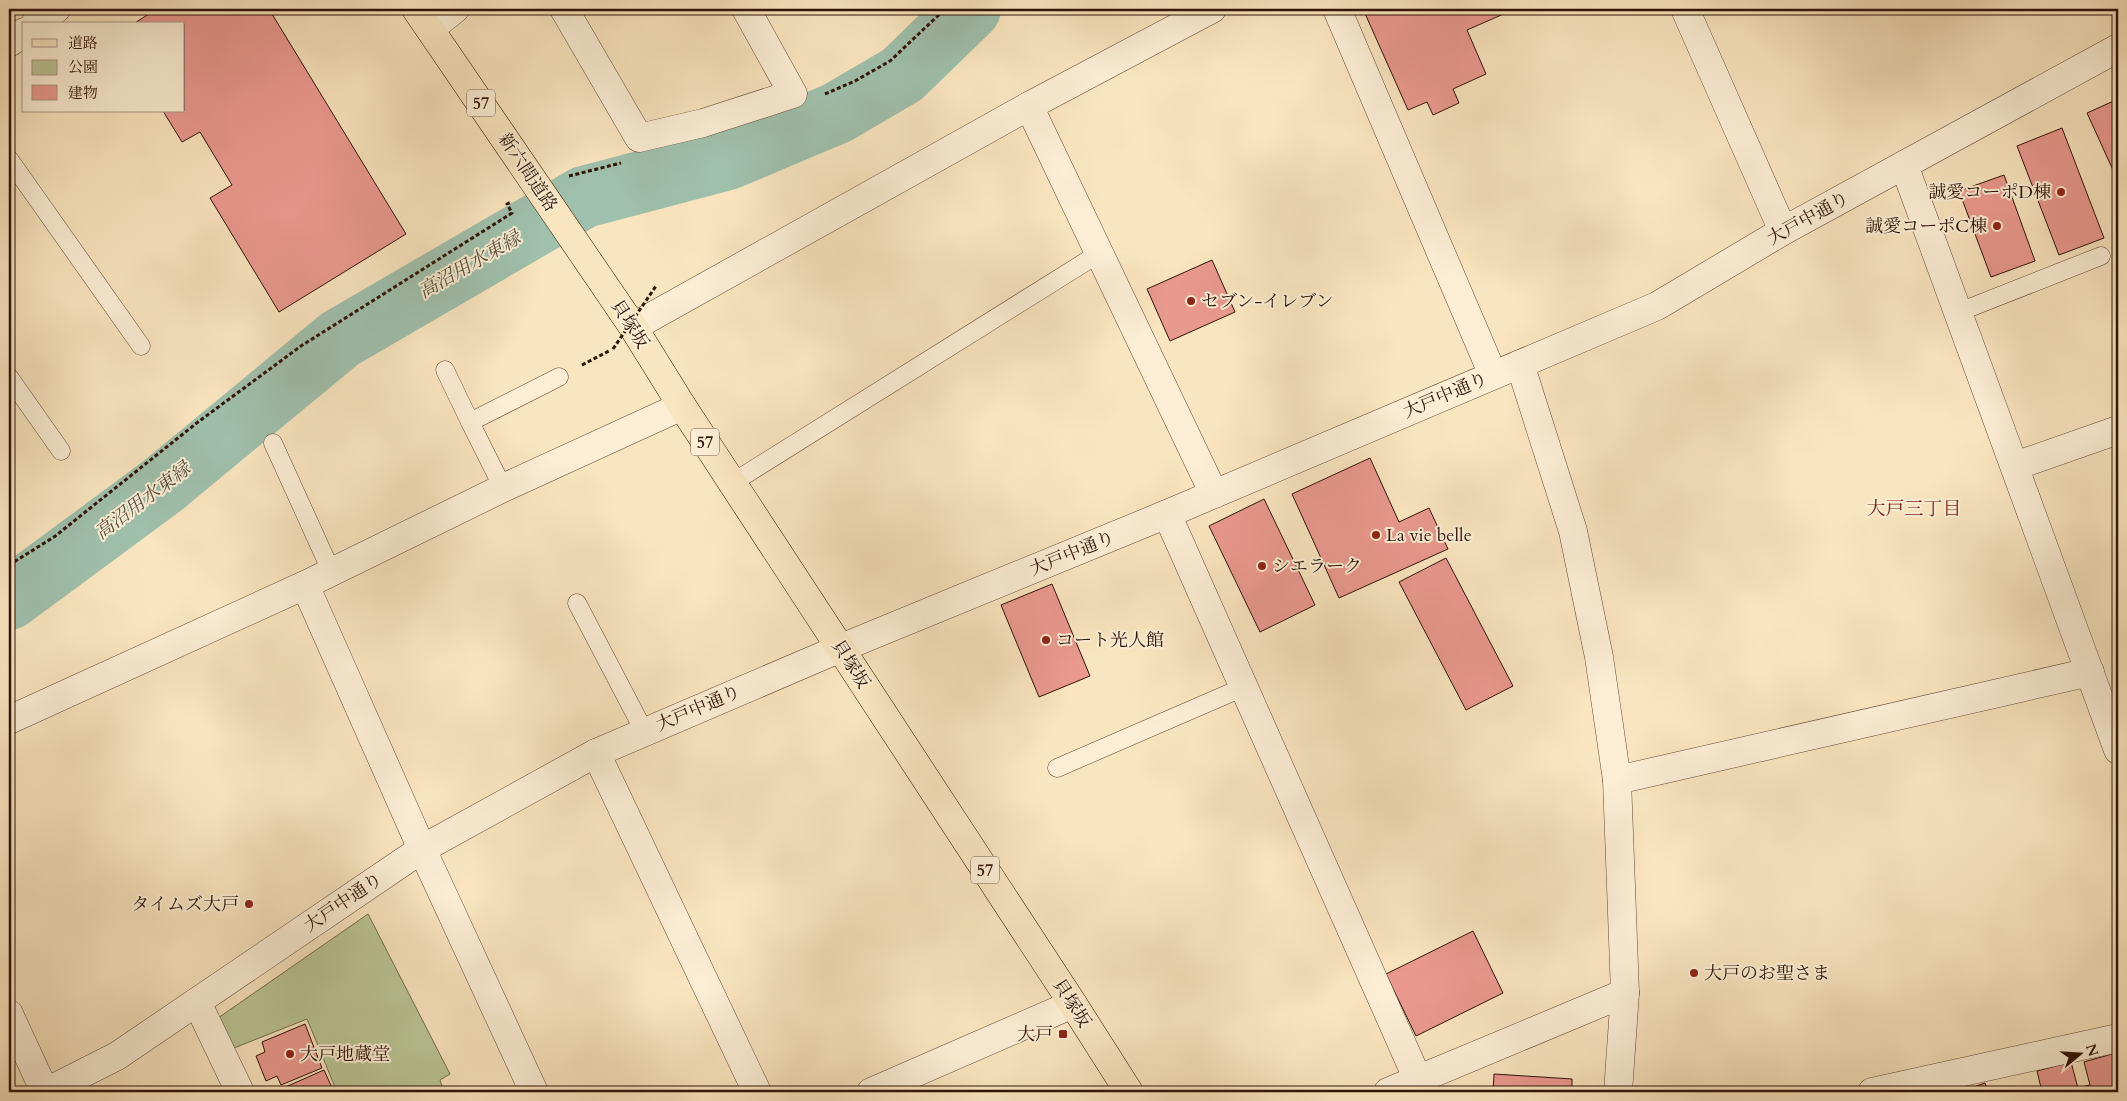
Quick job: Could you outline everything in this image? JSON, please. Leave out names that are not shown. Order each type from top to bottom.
[{"type":"main road","name":"新六間道路","points":[[423,19],[571,236]]},
{"type":"main road","name":"貝塚坂","points":[[571,236],[634,327],[682,406],[1129,1092]]},
{"type":"street","points":[[38,22],[56,9]]},
{"type":"street","points":[[423,19],[455,9]]},
{"type":"street","points":[[564,9],[639,138],[703,123],[793,94],[746,9]]},
{"type":"street","points":[[634,327],[1029,106],[1212,9]]},
{"type":"street","points":[[1337,9],[1494,375]]},
{"type":"street","points":[[1685,9],[1783,231]]},
{"type":"street","points":[[9,43],[22,33]]},
{"type":"street","name":"大戸中通り","points":[[46,1092],[116,1056],[422,849],[596,752],[841,648],[1167,514],[1657,306],[1783,231],[2118,48]]},
{"type":"street","points":[[1029,106],[1214,494]]},
{"type":"street","points":[[1904,165],[2090,672],[2110,700],[2118,750]]},
{"type":"street","points":[[1520,364],[1574,531],[1599,658],[1617,780],[1625,993],[1618,1092]]},
{"type":"street","points":[[9,720],[332,573],[503,488],[682,406]]},
{"type":"street","points":[[2015,466],[2118,430]]},
{"type":"street","points":[[1167,514],[1418,1080]]},
{"type":"street","points":[[305,585],[422,849],[534,1092]]},
{"type":"street","points":[[1617,780],[2090,672]]},
{"type":"street","points":[[596,752],[757,1092]]},
{"type":"street","points":[[1388,1092],[1625,993]]},
{"type":"street","points":[[197,1002],[240,1092]]},
{"type":"street","points":[[871,1092],[1073,1004]]},
{"type":"street","points":[[9,1014],[46,1092]]},
{"type":"street","points":[[1872,1092],[2118,1038]]},
{"type":"lane","points":[[9,159],[141,346]]},
{"type":"lane","points":[[732,483],[1098,254]]},
{"type":"lane","points":[[1959,312],[2101,256]]},
{"type":"lane","points":[[445,370],[503,488]]},
{"type":"lane","points":[[9,377],[60,452]]},
{"type":"lane","points":[[470,422],[559,377]]},
{"type":"lane","points":[[273,443],[332,573]]},
{"type":"lane","points":[[576,603],[644,731]]},
{"type":"lane","points":[[1057,768],[1244,687]]},
{"type":"path","points":[[822,95],[855,81],[890,62],[946,9]]},
{"type":"path","points":[[9,565],[54,537],[198,422],[301,346],[505,218]]},
{"type":"path","points":[[559,377],[613,349],[656,286]]},
{"type":"green space","points":[[368,914],[450,1074],[440,1080],[444,1092],[337,1092],[307,1019],[234,1048],[218,1018]]},
{"type":"building","points":[[157,9],[269,9],[406,234],[279,312],[210,198],[232,185],[200,132],[182,142],[164,112],[185,112],[185,22],[136,22]]},
{"type":"building","points":[[1363,9],[1515,9],[1467,30],[1486,74],[1453,89],[1459,103],[1433,115],[1427,102],[1408,110]]},
{"type":"building","points":[[2118,99],[2118,181],[2087,113]]},
{"type":"building","name":"誠愛コーポD棟","points":[[2062,128],[2104,238],[2059,255],[2017,146]]},
{"type":"building","name":"誠愛コーポC棟","points":[[2004,175],[2035,261],[1991,277],[1959,191]]},
{"type":"building","name":"セブン-イレブン","points":[[1212,260],[1235,312],[1170,341],[1147,289]]},
{"type":"building","name":"La vie belle","points":[[1370,458],[1399,522],[1429,508],[1448,549],[1339,598],[1292,494]]},
{"type":"building","name":"シエラーク","points":[[1264,499],[1315,605],[1260,632],[1209,526]]},
{"type":"building","points":[[1446,558],[1513,686],[1466,710],[1399,582]]},
{"type":"building","name":"コート光人館","points":[[1052,584],[1090,676],[1039,697],[1001,605]]},
{"type":"building","points":[[1473,931],[1503,993],[1416,1036],[1386,974]]},
{"type":"building","points":[[305,1024],[322,1068],[281,1085],[277,1076],[266,1081],[256,1056],[265,1052],[262,1042]]},
{"type":"building","points":[[2112,1054],[2118,1079],[2118,1092],[2086,1092],[2085,1086],[2090,1085],[2084,1062]]},
{"type":"building","points":[[2071,1062],[2079,1092],[2042,1092],[2037,1071]]},
{"type":"building","points":[[324,1070],[334,1092],[283,1092],[281,1089]]},
{"type":"building","points":[[1494,1074],[1572,1079],[1572,1092],[1493,1092]]},
{"type":"building","points":[[1985,1083],[1988,1092],[1959,1092]]},
{"type":"waterway","name":"高沼用水東縁","points":[[9,599],[162,486],[340,339],[584,197],[728,159],[837,113],[902,75],[970,9]]},
{"type":"place","name":"誠愛コーポD棟","points":[[2061,192]]},
{"type":"place","name":"誠愛コーポC棟","points":[[1997,226]]},
{"type":"place","name":"セブン-イレブン","points":[[1191,301]]},
{"type":"place","name":"La vie belle","points":[[1376,535]]},
{"type":"place","name":"シエラーク","points":[[1262,566]]},
{"type":"place","name":"コート光人館","points":[[1046,640]]},
{"type":"place","name":"タイムズ大戸","points":[[249,904]]},
{"type":"place","name":"大戸のお聖さま","points":[[1694,973]]},
{"type":"place","name":"大戸","points":[[1063,1034]]},
{"type":"place","name":"大戸地蔵堂","points":[[290,1054]]},
{"type":"district","name":"大戸三丁目","points":[[1914,508]]}]
